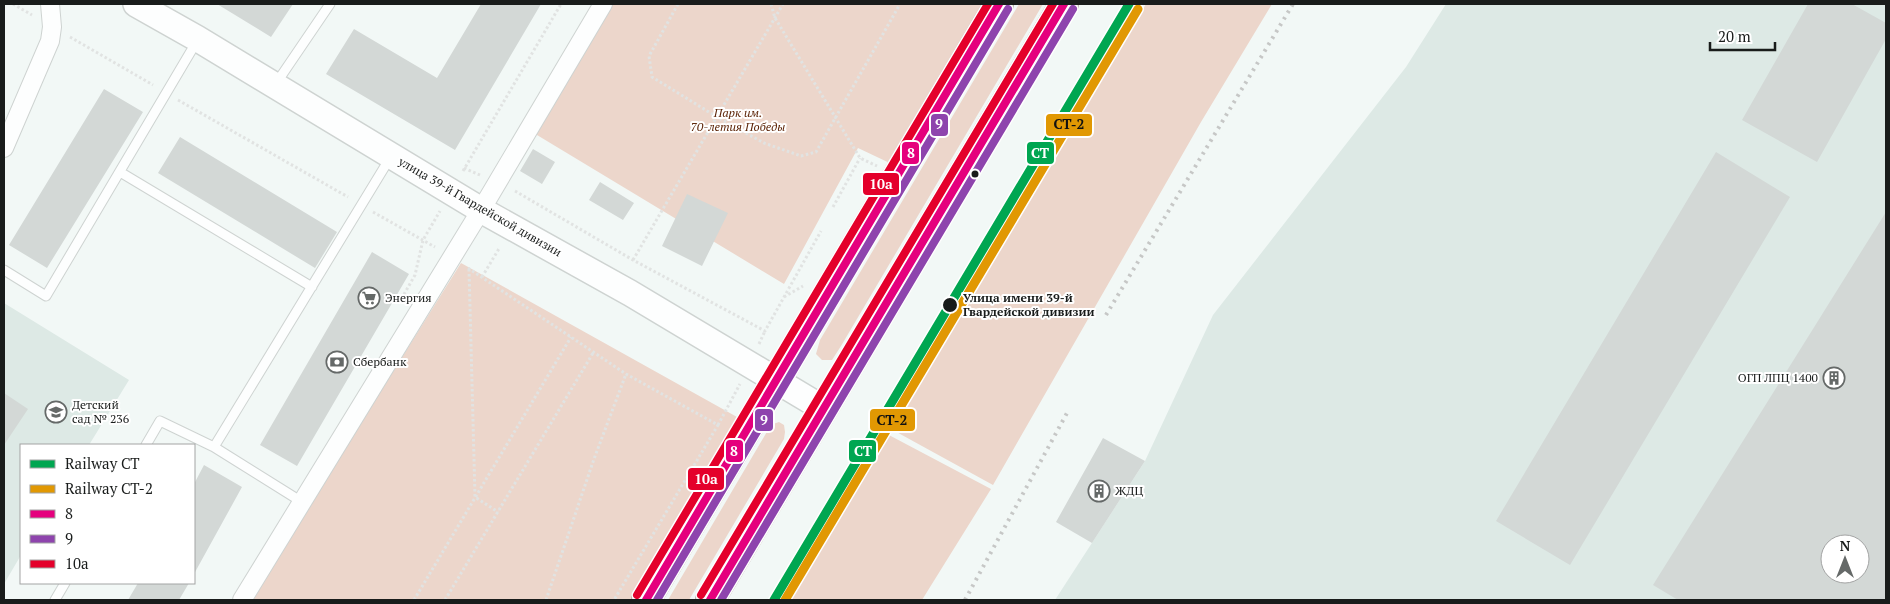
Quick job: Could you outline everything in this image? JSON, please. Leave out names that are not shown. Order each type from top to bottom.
[{"type":"main road","name":"улица 39-й Гвардейской дивизии","points":[[136,4],[198,39],[481,210],[630,293],[824,409]]},
{"type":"main road","points":[[646,600],[999,4]]},
{"type":"main road","points":[[710,600],[1064,4]]},
{"type":"street","points":[[4,148],[50,41],[52,27],[50,4]]},
{"type":"street","points":[[242,600],[481,210],[603,4]]},
{"type":"lane","points":[[275,85],[330,4]]},
{"type":"lane","points":[[4,270],[46,296],[198,39]]},
{"type":"lane","points":[[214,446],[392,156]]},
{"type":"lane","points":[[120,172],[312,287]]},
{"type":"lane","points":[[147,444],[160,421],[214,446],[302,502]]},
{"type":"lane","points":[[55,600],[64,584]]},
{"type":"path","points":[[423,240],[561,4]]},
{"type":"path","points":[[678,4],[649,56],[652,76],[717,117],[764,143],[801,156],[816,152],[900,4]]},
{"type":"path","points":[[771,4],[775,18],[860,158],[833,207]]},
{"type":"path","points":[[634,260],[783,4]]},
{"type":"path","points":[[52,27],[452,257],[626,374],[718,425],[614,600]]},
{"type":"path","points":[[511,189],[634,260],[765,331],[821,230]]},
{"type":"path","points":[[469,269],[475,497]]},
{"type":"path","points":[[932,352],[957,309]]},
{"type":"path","points":[[414,600],[571,337]]},
{"type":"path","points":[[445,600],[593,352]]},
{"type":"path","points":[[546,600],[594,459],[626,374]]},
{"type":"path","points":[[475,497],[498,512]]},
{"type":"shaded area","points":[[1446,4],[1886,4],[1886,600],[1055,600],[1145,461],[1213,315],[1406,67]]},
{"type":"shaded area","name":"Детский сад № 236","points":[[4,303],[129,380],[90,444],[20,444],[20,557],[4,584]]},
{"type":"green space","name":"Парк им. 70-летия Победы","points":[[608,4],[992,4],[896,166],[858,148],[784,284],[532,132]]},
{"type":"green space","points":[[1019,4],[1043,4],[841,346],[832,360],[822,360],[816,354],[820,340]]},
{"type":"green space","points":[[1146,4],[1272,4],[1201,122],[993,485],[891,429]]},
{"type":"green space","points":[[461,263],[746,422],[638,600],[250,600]]},
{"type":"green space","points":[[779,422],[784,425],[784,439],[689,600],[668,600],[768,430],[773,424]]},
{"type":"green space","points":[[887,434],[991,489],[922,600],[788,600]]},
{"type":"building","points":[[217,4],[293,4],[271,37]]},
{"type":"building","points":[[481,4],[541,4],[455,150],[326,74],[354,29],[437,78]]},
{"type":"building","points":[[1808,4],[1852,4],[1886,23],[1886,39],[1817,162],[1742,120]]},
{"type":"building","points":[[104,89],[143,112],[47,268],[9,245]]},
{"type":"building","points":[[180,137],[337,232],[315,268],[158,173]]},
{"type":"building","points":[[533,149],[555,162],[542,184],[520,171]]},
{"type":"building","points":[[1716,152],[1790,197],[1570,565],[1496,521]]},
{"type":"building","points":[[600,182],[634,203],[623,220],[589,200]]},
{"type":"building","points":[[687,194],[728,213],[702,266],[662,246]]},
{"type":"building","name":"ОГП ЛПЦ 1400","points":[[1886,212],[1886,600],[1678,600],[1653,585]]},
{"type":"building","points":[[372,252],[409,274],[297,466],[260,445]]},
{"type":"building","points":[[4,393],[28,409],[4,445]]},
{"type":"building","name":"ЖДЦ","points":[[1103,438],[1145,461],[1092,543],[1056,522]]},
{"type":"building","points":[[204,465],[242,487],[195,572],[195,482]]},
{"type":"building","points":[[137,584],[188,584],[179,600],[128,600]]},
{"type":"railway","points":[[1106,315],[1293,4]]},
{"type":"railway","points":[[965,600],[1067,413]]},
{"type":"rail line","name":"СТ","points":[[774,600],[1129,4]]},
{"type":"rail line","name":"СТ-2","points":[[785,600],[1138,9]]},
{"type":"transit line","name":"10а","points":[[637,595],[988,4]]},
{"type":"transit line","name":"8","points":[[646,600],[999,4]]},
{"type":"transit line","name":"10а","points":[[701,595],[1053,4]]},
{"type":"transit line","name":"8","points":[[710,600],[1064,4]]},
{"type":"transit line","name":"9","points":[[657,600],[1008,9]]},
{"type":"transit line","name":"9","points":[[721,600],[1073,9]]},
{"type":"place","name":"Энергия","points":[[369,298]]},
{"type":"place","name":"Улица имени 39-й Гвардейской дивизии","points":[[950,305]]},
{"type":"place","name":"Сбербанк","points":[[337,362]]},
{"type":"place","name":"ОГП ЛПЦ 1400","points":[[1834,378]]},
{"type":"place","name":"Детский сад № 236","points":[[56,412]]},
{"type":"place","name":"ЖДЦ","points":[[1099,491]]}]
